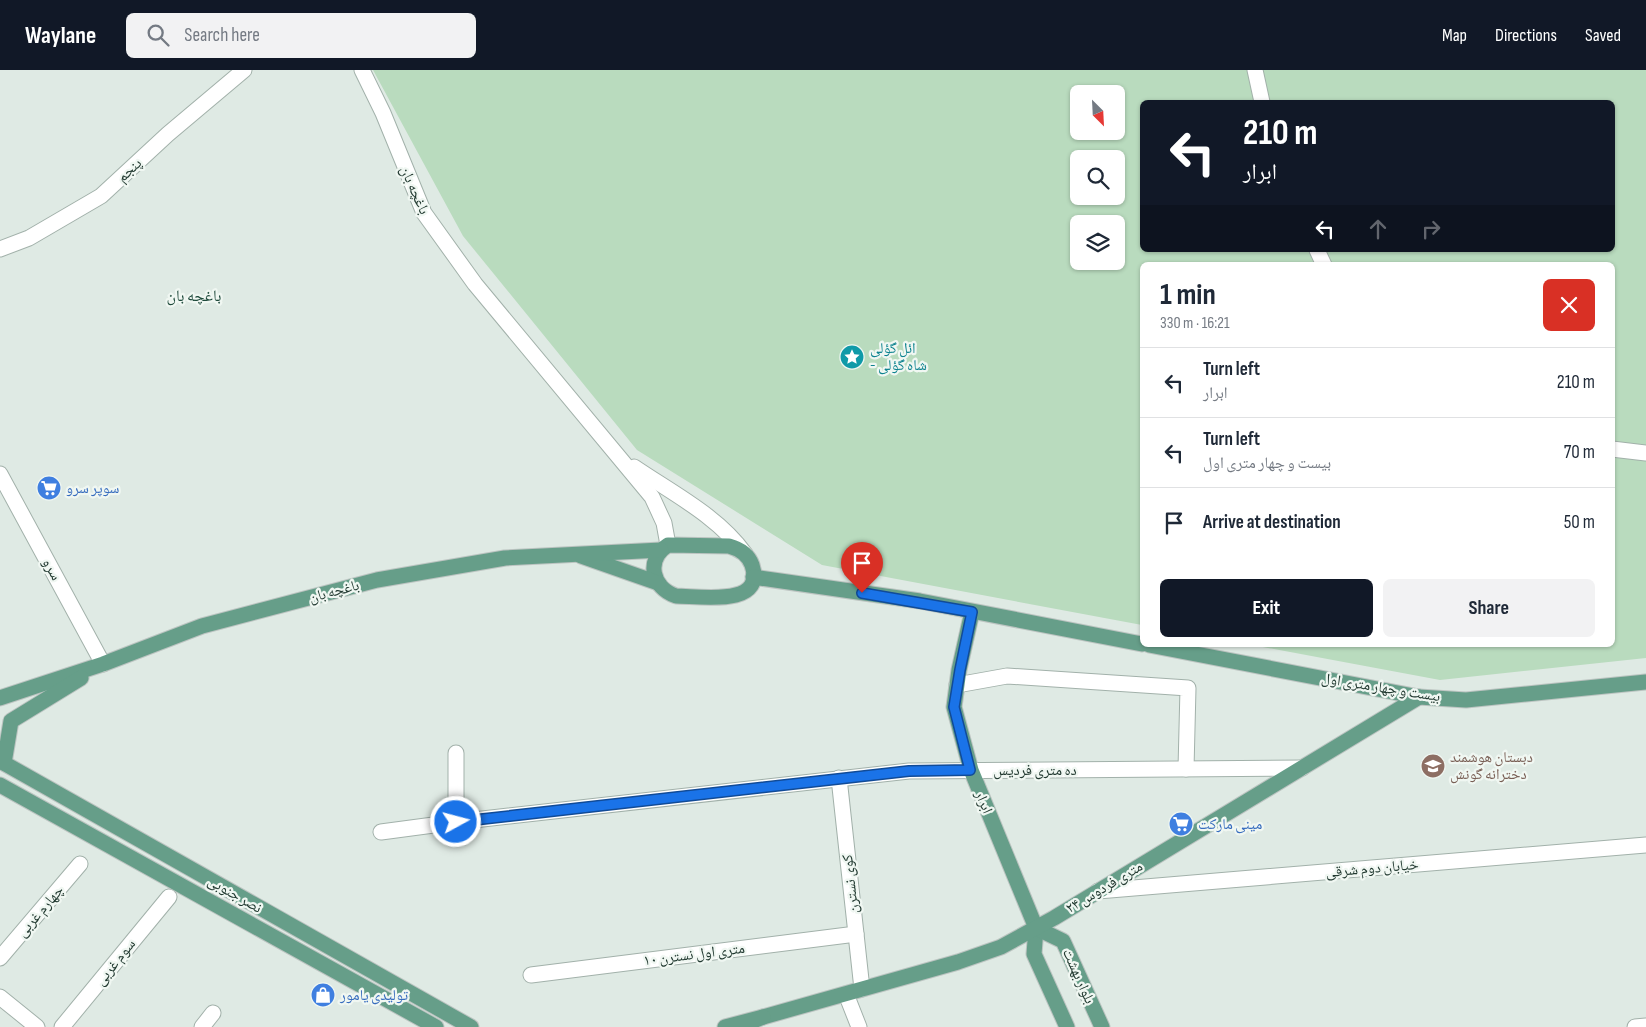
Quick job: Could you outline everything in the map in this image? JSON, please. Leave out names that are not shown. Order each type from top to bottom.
[{"type":"main road","name":"باغچه بان","points":[[103,664],[202,626],[377,580],[505,558],[729,546],[745,554]]},
{"type":"main road","points":[[658,584],[653,571],[654,562],[664,548]]},
{"type":"main road","points":[[572,553],[658,584],[668,593],[676,596],[731,597],[746,591],[753,577],[751,561],[745,554]]},
{"type":"main road","points":[[753,577],[920,602],[1140,644]]},
{"type":"main road","name":"ابرار","points":[[972,612],[954,707],[970,770],[1036,928]]},
{"type":"main road","name":"بیست و چهار متری اول","points":[[1159,647],[1419,697],[1466,700],[1646,682]]},
{"type":"main road","points":[[0,698],[103,664]]},
{"type":"main road","points":[[2,762],[11,721],[103,664]]},
{"type":"main road","name":"۲۴ متری فردوس","points":[[725,1027],[846,994],[1001,947],[1098,891],[1419,697]]},
{"type":"main road","name":"نصر جنوبی","points":[[2,762],[471,1027]]},
{"type":"main road","name":"نصر جنوبی","points":[[0,785],[436,1027]]},
{"type":"main road","points":[[1036,928],[1034,954],[1067,1027]]},
{"type":"main road","name":"بلوار بهشت","points":[[1036,928],[1063,940],[1102,1027]]},
{"type":"main road","name":"۲۴ متری فردوس","points":[[739,1027],[763,1017]]},
{"type":"street","name":"پنجم","points":[[0,249],[29,238],[100,196],[168,134],[244,70]]},
{"type":"street","name":"باغچه بان","points":[[362,70],[383,113],[424,213],[475,284],[652,497],[664,523],[664,548]]},
{"type":"street","points":[[1255,70],[1262,100]]},
{"type":"street","points":[[1615,449],[1646,453]]},
{"type":"street","points":[[622,460],[713,520],[734,538],[745,554]]},
{"type":"street","name":"سرو","points":[[0,474],[103,664]]},
{"type":"street","points":[[958,685],[1007,676],[1188,688],[1186,769]]},
{"type":"street","points":[[456,753],[456,822]]},
{"type":"street","name":"ده متری فردیس","points":[[381,832],[909,771],[1302,768]]},
{"type":"street","name":"کوی نسترن","points":[[839,778],[862,989]]},
{"type":"street","name":"خیابان دوم شرقی","points":[[1098,891],[1646,845]]},
{"type":"street","name":"چهارم غربی","points":[[0,958],[80,864]]},
{"type":"street","name":"سوم غربی","points":[[62,1027],[169,896]]},
{"type":"street","name":"۱۰ متری اول نسترن","points":[[532,974],[856,934]]},
{"type":"street","points":[[846,994],[860,1027]]},
{"type":"street","points":[[0,996],[38,1027]]},
{"type":"street","points":[[202,1027],[213,1013]]},
{"type":"street","points":[[1635,1027],[1646,1026]]},
{"type":"green space","name":"ائل گؤلی - شاه گؤلی","points":[[373,70],[1646,70],[1646,658],[1440,680],[1263,647],[1615,647],[1615,262],[1140,262],[1140,625],[822,565],[637,450],[463,236]]},
{"type":"place","name":"ائل گؤلی - شاه گؤلی","points":[[852,357]]},
{"type":"place","name":"سوپر سرو","points":[[49,488]]},
{"type":"place","name":"دبستان هوشمند دخترانه گونش","points":[[1433,766]]},
{"type":"place","name":"مینی مارکت","points":[[1181,824]]},
{"type":"place","name":"تولیدی یامور","points":[[323,995]]},
{"type":"district","name":"باغچه بان","points":[[194,295]]},
{"type":"route","points":[[456,822],[820,780],[909,771],[970,770],[954,707],[972,612],[862,593]]}]
